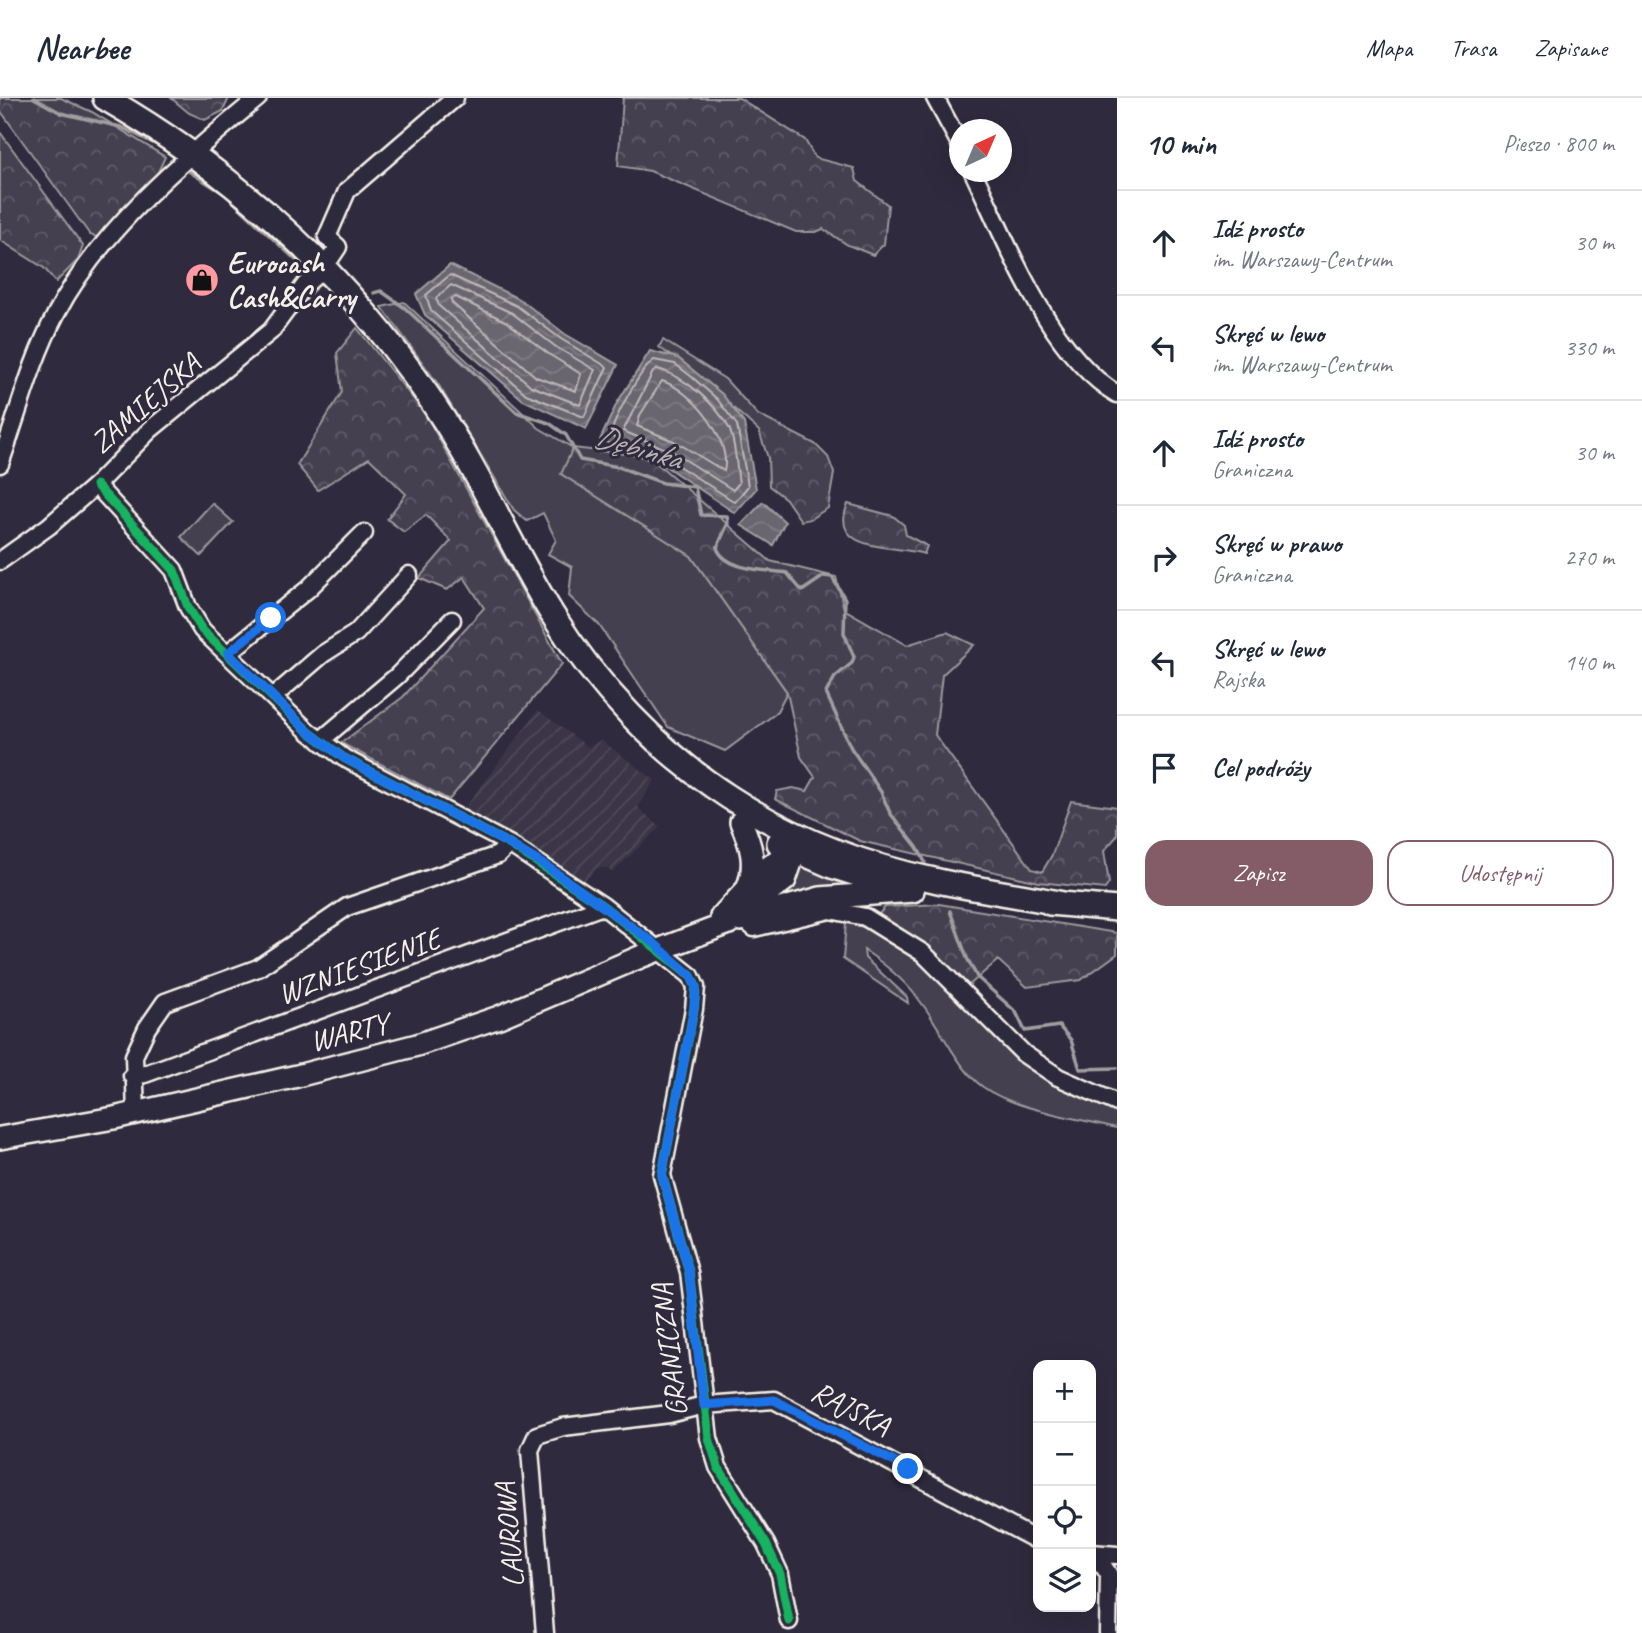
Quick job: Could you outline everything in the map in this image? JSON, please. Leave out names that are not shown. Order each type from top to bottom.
[{"type":"highway","points":[[106,98],[194,153],[316,259],[398,352],[447,424],[540,594],[585,662],[620,708],[673,769],[741,822],[797,842],[886,867],[952,891]]},
{"type":"highway","points":[[620,708],[713,785],[797,842],[852,873],[914,891],[952,891],[1117,909]]},
{"type":"main road","points":[[741,822],[753,854],[752,876],[748,887]]},
{"type":"main road","name":"WARTY","points":[[698,934],[724,914],[748,887],[797,842]]},
{"type":"main road","name":"WARTY","points":[[0,1138],[136,1114],[417,1045],[499,1017],[660,949],[737,921],[785,880],[791,868],[797,842]]},
{"type":"main road","points":[[737,921],[820,898],[914,891]]},
{"type":"street","points":[[0,464],[43,341],[64,301],[107,242],[194,153],[258,98]]},
{"type":"street","points":[[330,260],[338,247],[327,237],[347,191],[455,98]]},
{"type":"street","points":[[935,98],[949,124]]},
{"type":"street","points":[[978,182],[1015,260],[1052,325],[1083,370],[1117,394]]},
{"type":"street","name":"ZAMIEJSKA","points":[[0,561],[96,485],[151,429],[271,331],[305,285],[316,275]]},
{"type":"street","points":[[96,485],[174,570],[188,607],[202,630],[320,741],[344,758],[509,844],[603,906],[660,949]]},
{"type":"street","points":[[228,653],[308,589],[364,533]]},
{"type":"street","points":[[273,697],[323,654],[356,633],[409,575]]},
{"type":"street","points":[[320,741],[397,676],[452,620]]},
{"type":"street","points":[[136,1114],[132,1076],[138,1046],[165,1002],[258,968],[347,907],[498,855],[509,844]]},
{"type":"street","name":"WZNIESIENIE","points":[[132,1076],[157,1070],[603,906]]},
{"type":"street","points":[[737,921],[754,928],[830,910],[865,917],[923,953],[1024,1054],[1058,1077],[1117,1102]]},
{"type":"street","name":"GRANICZNA","points":[[660,949],[691,976],[696,987],[680,1088],[662,1175],[689,1272],[709,1438],[718,1467],[766,1544],[780,1574],[789,1621]]},
{"type":"street","name":"RAJSKA","points":[[537,1435],[563,1427],[669,1413],[704,1405],[774,1400],[1033,1538]]},
{"type":"street","name":"LAUROWA","points":[[537,1435],[530,1450],[545,1633]]},
{"type":"street","points":[[1096,1555],[1117,1555]]},
{"type":"street","points":[[1096,1560],[1109,1575],[1108,1633]]},
{"type":"shaded area","points":[[538,710],[588,747],[601,740],[655,780],[638,807],[660,827],[612,873],[607,868],[598,868],[583,882],[513,837],[463,810]]},
{"type":"green space","points":[[0,98],[61,98],[92,112],[165,157],[158,172],[103,234],[97,237],[90,235],[0,110]]},
{"type":"green space","points":[[171,98],[229,98],[223,111],[205,120],[189,113]]},
{"type":"green space","points":[[623,98],[739,98],[805,140],[815,158],[854,168],[857,181],[888,205],[884,244],[873,255],[848,245],[823,229],[816,232],[796,232],[650,171],[618,166]]},
{"type":"green space","points":[[0,132],[83,246],[78,260],[56,282],[44,268],[0,240]]},
{"type":"green space","points":[[404,302],[539,428],[573,448],[562,474],[691,556],[787,692],[776,713],[725,751],[668,727],[599,625],[569,596],[572,567],[548,554],[556,540],[543,513],[527,521],[514,510],[438,384],[382,307]]},
{"type":"green space","points":[[357,328],[426,415],[562,664],[449,800],[341,743],[403,697],[484,608],[464,577],[447,590],[419,578],[451,541],[426,515],[404,532],[387,519],[406,494],[369,458],[318,490],[297,465],[342,392],[337,353]]},
{"type":"green space","points":[[663,340],[725,379],[758,415],[815,444],[828,457],[834,473],[828,508],[810,519],[801,521],[786,499],[769,486],[768,458],[759,431],[701,379],[659,347]]},
{"type":"green space","points":[[573,448],[650,457],[770,561],[836,577],[844,609],[907,645],[947,632],[974,645],[942,675],[935,735],[1032,869],[1042,872],[1052,855],[1071,801],[1117,807],[1117,836],[1104,851],[1109,883],[1105,889],[1039,882],[860,841],[775,799],[777,791],[793,788],[807,791],[815,777],[801,757],[787,692],[691,556],[561,474]]},
{"type":"green space","points":[[212,503],[233,522],[201,556],[181,537]]},
{"type":"green space","points":[[848,504],[893,516],[904,525],[906,535],[927,546],[924,554],[868,544],[856,539],[847,531],[844,520]]},
{"type":"green space","points":[[798,859],[889,890],[769,907]]},
{"type":"green space","points":[[939,904],[1117,933],[1117,954],[1081,980],[1027,987],[998,960],[967,987],[925,948],[878,915],[885,907]]},
{"type":"green space","points":[[846,922],[883,933],[919,957],[1001,1040],[1117,1107],[1117,1128],[1012,1102],[983,1087],[966,1070],[923,1005],[896,975],[864,950],[865,958],[907,997],[908,1003],[843,959]]},
{"type":"water","points":[[450,265],[521,300],[565,334],[618,365],[586,429],[523,400],[425,315],[416,294]]},
{"type":"water","points":[[650,351],[678,358],[722,394],[744,423],[756,489],[735,513],[665,466],[600,440],[617,403]]},
{"type":"water","points":[[763,502],[785,522],[773,545],[741,525]]},
{"type":"waterway","name":"Dębinka","points":[[34,98],[61,113],[121,127],[155,144]]},
{"type":"waterway","name":"Dębinka","points":[[190,172],[225,194],[311,274]]},
{"type":"waterway","name":"Dębinka","points":[[318,280],[342,305],[345,304]]},
{"type":"waterway","name":"Dębinka","points":[[374,293],[381,291],[405,308],[516,412],[549,423],[566,435],[580,460],[619,467],[663,483],[695,487],[701,515],[727,516],[728,523],[717,548],[729,561],[748,568],[787,573],[802,591],[824,576],[832,577],[845,599],[844,633],[854,657],[852,663],[835,677],[826,693],[851,748],[881,792],[890,813],[917,847],[925,862]]},
{"type":"waterway","name":"Dębinka","points":[[950,911],[977,977],[1016,1012],[1025,1031],[1059,1026],[1071,1040],[1080,1069],[1117,1068]]},
{"type":"transit line","points":[[96,485],[174,570],[188,607],[202,630],[309,732],[344,758],[509,844],[603,906],[691,976],[696,987],[694,1009],[662,1175],[689,1272],[709,1438],[718,1467],[766,1544],[780,1574],[789,1621]]},
{"type":"place","name":"Eurocash Cash&Carry","points":[[202,280]]},
{"type":"route","points":[[271,618],[228,653],[309,732],[344,758],[509,844],[549,868],[654,943],[691,976],[696,987],[694,1009],[662,1175],[689,1272],[704,1405],[774,1400],[908,1469]]}]
